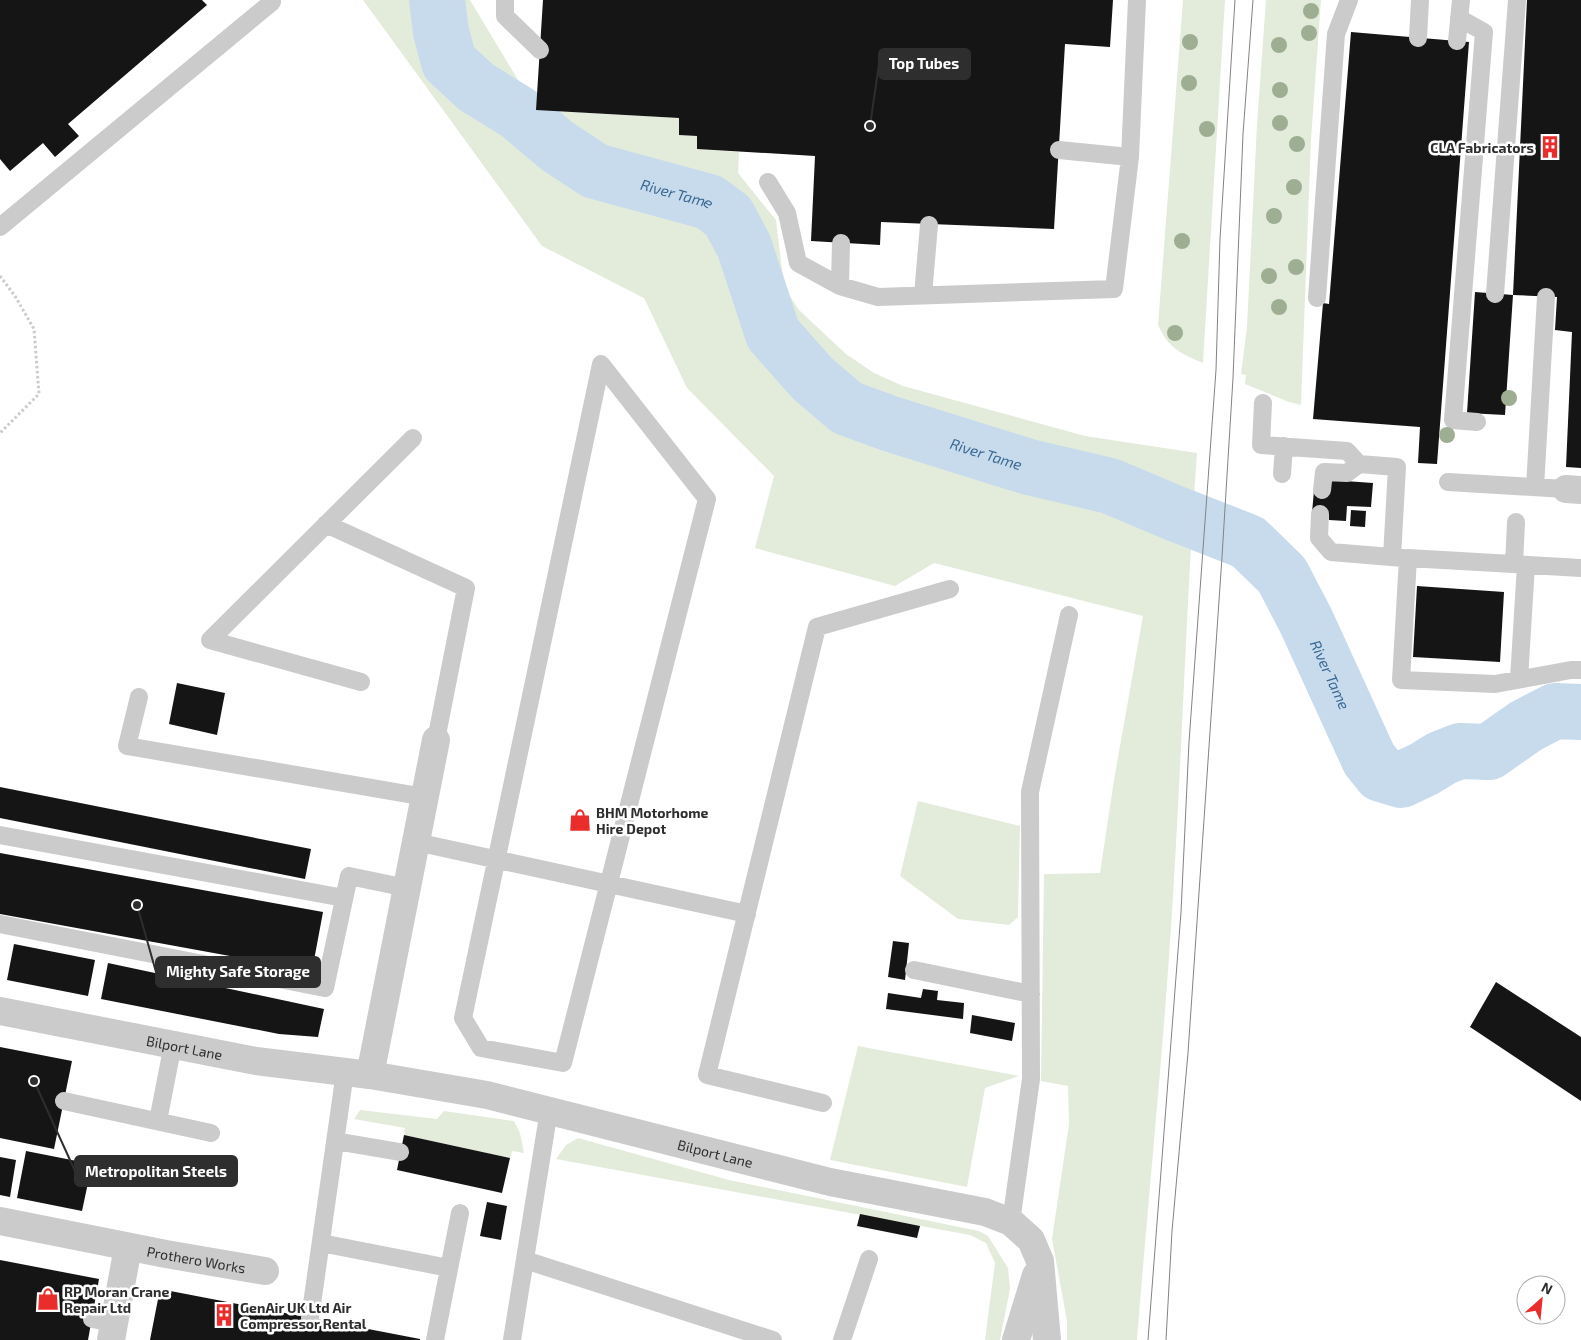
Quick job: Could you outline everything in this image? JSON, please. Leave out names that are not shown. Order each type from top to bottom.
[{"type":"street","points":[[357,1074],[407,888],[436,740]]},
{"type":"street","name":"Bilport Lane","points":[[0,1011],[256,1061],[357,1074],[487,1095],[830,1182],[985,1212],[1011,1222],[1031,1240],[1040,1262],[1047,1340]]},
{"type":"street","name":"Prothero Works","points":[[0,1221],[128,1247],[265,1271]]},
{"type":"street","name":"Prothero Works","points":[[106,1327],[128,1247]]},
{"type":"street","points":[[1016,1340],[1040,1262]]},
{"type":"lane","points":[[0,227],[272,2],[270,0]]},
{"type":"lane","points":[[505,0],[505,16],[540,50]]},
{"type":"lane","points":[[768,182],[787,213],[798,263],[840,286],[878,297],[1114,289],[1130,157],[1137,0]]},
{"type":"lane","points":[[1317,298],[1336,34],[1349,0]]},
{"type":"lane","points":[[1418,38],[1420,0]]},
{"type":"lane","points":[[1457,41],[1461,0]]},
{"type":"lane","points":[[1494,294],[1518,0]]},
{"type":"lane","points":[[1459,18],[1484,32],[1460,250],[1453,420],[1477,422]]},
{"type":"lane","points":[[1059,150],[1130,157]]},
{"type":"lane","points":[[923,295],[928,225]]},
{"type":"lane","points":[[840,286],[842,242]]},
{"type":"lane","points":[[1535,487],[1546,297]]},
{"type":"lane","points":[[602,364],[708,498],[610,884],[564,1063],[481,1048],[463,1018],[602,364]]},
{"type":"lane","points":[[1263,403],[1261,444],[1347,451],[1359,464]]},
{"type":"lane","points":[[361,682],[210,640],[413,438]]},
{"type":"lane","points":[[1282,474],[1284,446]]},
{"type":"lane","points":[[1322,490],[1324,472],[1347,473],[1359,464],[1397,467],[1401,680],[1495,684],[1571,670],[1581,670]]},
{"type":"lane","points":[[1448,482],[1574,490]]},
{"type":"lane","points":[[1320,514],[1319,538],[1331,552],[1400,558],[1581,568]]},
{"type":"lane","points":[[1516,522],[1520,564],[1519,679]]},
{"type":"lane","points":[[326,524],[466,588],[436,740]]},
{"type":"lane","points":[[823,1104],[707,1075],[817,627],[950,589]]},
{"type":"lane","points":[[1011,1222],[1031,1079],[1030,792],[1069,615]]},
{"type":"lane","points":[[139,697],[127,746],[425,797]]},
{"type":"lane","points":[[0,835],[344,898]]},
{"type":"lane","points":[[416,842],[747,914]]},
{"type":"lane","points":[[0,924],[325,988],[349,876],[407,888]]},
{"type":"lane","points":[[914,970],[1031,994]]},
{"type":"lane","points":[[158,1121],[173,1044]]},
{"type":"lane","points":[[310,1318],[335,1141],[357,1074]]},
{"type":"lane","points":[[64,1101],[211,1133]]},
{"type":"lane","points":[[512,1340],[549,1110]]},
{"type":"lane","points":[[335,1141],[400,1152]]},
{"type":"lane","points":[[435,1340],[460,1213]]},
{"type":"lane","points":[[321,1243],[449,1268]]},
{"type":"lane","points":[[842,1340],[869,1259]]},
{"type":"lane","points":[[525,1260],[773,1340]]},
{"type":"path","points":[[0,276],[15,296],[34,329],[39,394],[0,433]]},
{"type":"green space","points":[[363,0],[470,0],[536,110],[679,118],[679,135],[697,136],[697,149],[739,152],[738,173],[776,220],[784,287],[799,310],[846,354],[874,373],[903,386],[1085,436],[1197,453],[1169,957],[1137,1340],[1067,1340],[1067,1321],[1052,1239],[1069,1124],[1068,1086],[1041,1081],[1044,874],[1100,873],[1114,780],[1143,616],[934,563],[895,586],[755,548],[774,476],[687,388],[644,298],[542,246]]},
{"type":"green space","points":[[1183,0],[1225,0],[1203,363],[1171,345],[1158,325]]},
{"type":"green space","points":[[1266,0],[1321,0],[1311,139],[1301,405],[1245,384],[1246,375],[1241,374],[1247,327],[1257,124]]},
{"type":"green space","points":[[918,801],[1020,826],[1018,917],[1009,925],[958,919],[900,876]]},
{"type":"green space","points":[[858,1046],[1019,1076],[985,1088],[967,1187],[830,1160]]},
{"type":"green space","points":[[360,1110],[437,1119],[444,1111],[514,1121],[520,1133],[524,1153],[512,1151],[510,1158],[404,1135],[405,1128],[354,1119]]},
{"type":"green space","points":[[578,1138],[729,1180],[979,1231],[988,1236],[1008,1268],[1010,1289],[1000,1340],[985,1340],[995,1263],[986,1243],[970,1235],[556,1159],[566,1145]]},
{"type":"building","points":[[0,0],[202,0],[207,5],[68,124],[79,136],[55,157],[43,143],[10,171],[0,159]]},
{"type":"building","points":[[543,0],[1113,0],[1110,47],[1065,44],[1054,229],[881,222],[880,245],[811,241],[815,156],[697,149],[697,136],[679,135],[679,118],[536,110]]},
{"type":"building","name":"CLA Fabricators","points":[[1527,0],[1581,0],[1581,468],[1566,467],[1572,332],[1555,330],[1557,297],[1513,295]]},
{"type":"building","points":[[1351,32],[1469,42],[1437,464],[1418,463],[1420,427],[1313,419],[1323,303],[1329,304]]},
{"type":"building","points":[[1475,292],[1513,295],[1505,415],[1467,413]]},
{"type":"building","points":[[1331,480],[1373,483],[1371,507],[1347,506],[1346,521],[1329,520],[1329,515],[1312,513],[1314,490]]},
{"type":"building","points":[[1351,510],[1366,511],[1365,527],[1350,526]]},
{"type":"building","points":[[1417,586],[1504,592],[1500,662],[1413,657]]},
{"type":"building","points":[[177,683],[225,693],[217,735],[169,724]]},
{"type":"building","points":[[0,787],[311,849],[305,879],[0,818]]},
{"type":"building","points":[[0,853],[323,912],[312,971],[0,914]]},
{"type":"building","points":[[893,941],[909,943],[905,980],[888,977]]},
{"type":"building","points":[[14,944],[95,960],[88,996],[7,980]]},
{"type":"building","points":[[108,963],[324,1009],[318,1037],[279,1034],[101,999]]},
{"type":"building","points":[[1496,982],[1581,1037],[1581,1101],[1470,1027]]},
{"type":"building","points":[[923,989],[938,991],[937,1000],[964,1003],[963,1019],[886,1009],[888,993],[921,998]]},
{"type":"building","points":[[972,1015],[1015,1023],[1012,1041],[970,1033]]},
{"type":"building","points":[[0,1047],[72,1061],[54,1149],[0,1138]]},
{"type":"building","points":[[404,1135],[510,1158],[502,1193],[397,1170]]},
{"type":"building","points":[[26,1151],[92,1164],[82,1211],[17,1198]]},
{"type":"building","points":[[0,1157],[16,1160],[10,1197],[0,1195]]},
{"type":"building","points":[[487,1202],[507,1206],[501,1240],[480,1236]]},
{"type":"building","points":[[860,1214],[920,1226],[917,1238],[857,1226]]},
{"type":"building","name":"RP Moran Crane Repair Ltd","points":[[0,1260],[99,1279],[88,1340],[0,1340]]},
{"type":"building","name":"GenAir UK Ltd Air Compressor Rental","points":[[160,1289],[420,1339],[420,1340],[150,1340]]},
{"type":"waterway","name":"River Tame","points":[[437,0],[441,32],[449,62],[476,87],[518,113],[557,146],[595,171],[709,202],[728,216],[744,246],[773,334],[813,379],[847,408],[891,424],[1029,467],[1110,486],[1248,542],[1282,575],[1306,621],[1369,759],[1381,774],[1401,780],[1442,758],[1460,751],[1489,752],[1526,726],[1555,711],[1581,712]]},
{"type":"tram line","points":[[1148,1340],[1181,912],[1189,742],[1216,370],[1220,239],[1235,0]]},
{"type":"tram line","points":[[1166,1340],[1172,1231],[1188,1053],[1222,557],[1233,378],[1243,134],[1253,0]]},
{"type":"place","name":"Top Tubes","points":[[870,126]]},
{"type":"place","name":"CLA Fabricators","points":[[1550,147]]},
{"type":"place","name":"BHM Motorhome Hire Depot","points":[[580,820]]},
{"type":"place","name":"Mighty Safe Storage","points":[[137,905]]},
{"type":"place","name":"Metropolitan Steels","points":[[34,1081]]},
{"type":"place","name":"RP Moran Crane Repair Ltd","points":[[48,1299]]},
{"type":"place","name":"GenAir UK Ltd Air Compressor Rental","points":[[224,1315]]}]
